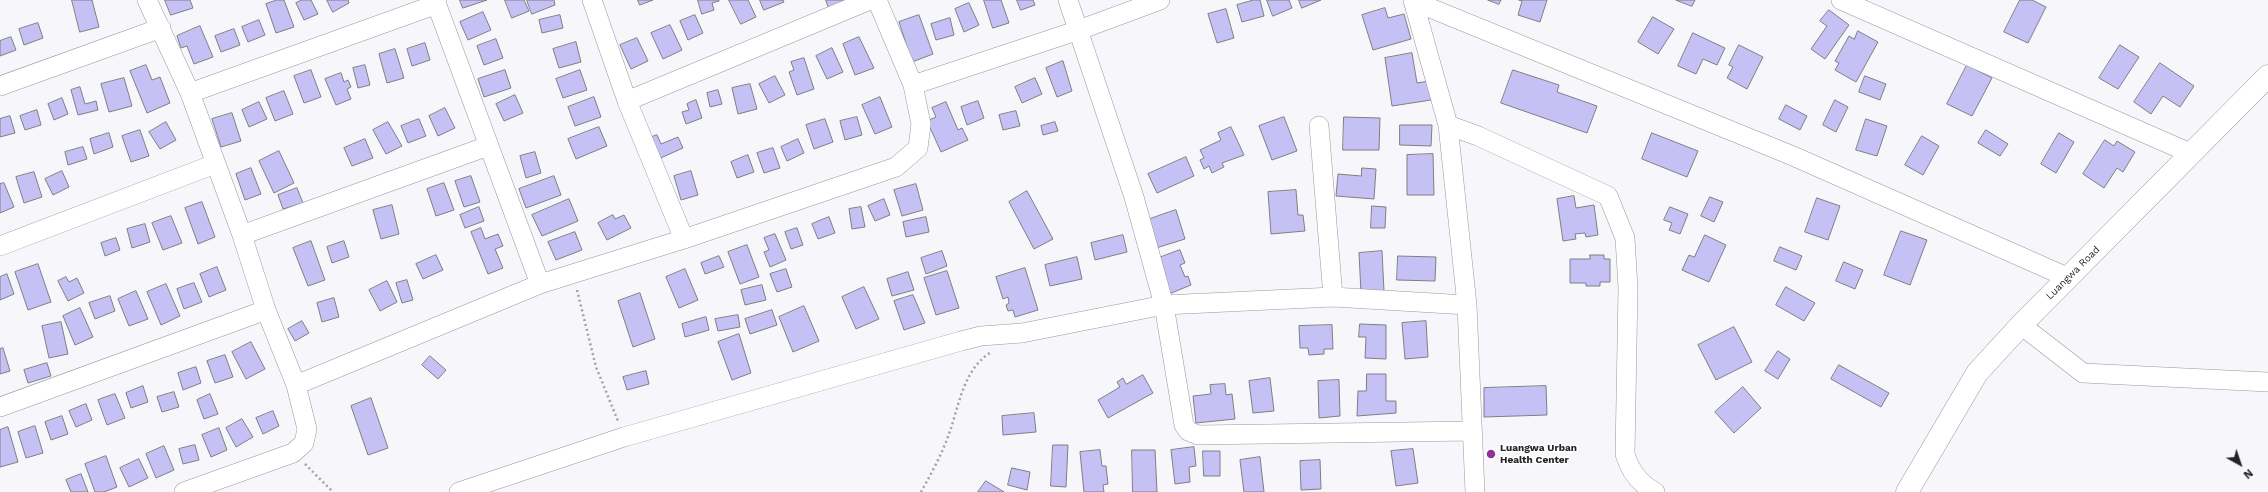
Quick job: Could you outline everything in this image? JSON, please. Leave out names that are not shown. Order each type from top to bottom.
[{"type":"street","points":[[148,0],[162,28],[190,93],[242,235],[266,310],[296,385],[307,428],[304,443],[293,453],[184,492]]},
{"type":"street","points":[[592,0],[627,101],[684,239]]},
{"type":"street","points":[[627,101],[870,0]]},
{"type":"street","points":[[296,385],[540,284],[684,239],[896,167],[918,148],[921,124],[913,85],[877,0]]},
{"type":"street","points":[[1068,0],[1134,197],[1164,305],[1184,425],[1188,431],[1198,435],[1472,431]]},
{"type":"street","points":[[913,85],[1079,30],[1160,0]]},
{"type":"street","points":[[1413,0],[1448,125],[1467,305],[1475,492]]},
{"type":"street","points":[[1413,0],[1793,156],[2069,278]]},
{"type":"street","points":[[1841,0],[2190,153]]},
{"type":"street","points":[[190,93],[436,2],[540,284]]},
{"type":"street","points":[[0,86],[162,28]]},
{"type":"street","name":"Luangwa Road","points":[[1907,492],[1977,373],[2021,325],[2268,76]]},
{"type":"street","points":[[1448,125],[1478,136],[1608,196],[1625,238],[1628,288],[1625,454],[1628,465],[1637,478],[1655,492]]},
{"type":"street","points":[[1319,126],[1333,297]]},
{"type":"street","points":[[242,235],[488,146]]},
{"type":"street","points":[[0,246],[215,164]]},
{"type":"street","points":[[459,492],[624,437],[980,336],[1022,333],[1164,305],[1333,297],[1467,305]]},
{"type":"street","points":[[0,408],[266,310]]},
{"type":"street","points":[[2021,325],[2082,373],[2268,382]]},
{"type":"path","points":[[574,274],[596,367],[624,437]]},
{"type":"path","points":[[921,492],[949,435],[965,386],[979,360],[991,353]]},
{"type":"path","points":[[293,453],[333,492]]},
{"type":"building","points":[[72,0],[92,0],[99,27],[80,32]]},
{"type":"building","points":[[165,0],[190,0],[193,8],[171,15]]},
{"type":"building","points":[[277,0],[284,0],[294,27],[276,33],[266,4]]},
{"type":"building","points":[[302,0],[311,0],[318,14],[304,20],[296,3]]},
{"type":"building","points":[[327,0],[348,0],[349,3],[333,12]]},
{"type":"building","points":[[460,0],[487,0],[463,8]]},
{"type":"building","points":[[505,0],[524,0],[529,11],[512,18]]},
{"type":"building","points":[[527,0],[554,0],[555,5],[532,14]]},
{"type":"building","points":[[638,0],[653,0],[640,5]]},
{"type":"building","points":[[698,0],[719,1],[712,3],[714,10],[702,14]]},
{"type":"building","points":[[729,0],[748,0],[756,17],[741,24]]},
{"type":"building","points":[[760,0],[783,0],[784,2],[764,10]]},
{"type":"building","points":[[826,0],[849,0],[829,8]]},
{"type":"building","points":[[984,0],[1001,0],[1009,23],[993,28]]},
{"type":"building","points":[[1017,0],[1033,0],[1035,5],[1021,10]]},
{"type":"building","points":[[1254,0],[1260,0],[1264,16],[1242,22],[1237,5]]},
{"type":"building","points":[[1267,0],[1289,0],[1292,8],[1273,16]]},
{"type":"building","points":[[1299,0],[1321,0],[1302,8]]},
{"type":"building","points":[[1488,0],[1501,0],[1499,4]]},
{"type":"building","points":[[1519,0],[1547,0],[1540,22],[1518,15],[1522,1]]},
{"type":"building","points":[[1676,0],[1695,0],[1692,6]]},
{"type":"building","points":[[2020,0],[2032,0],[2046,7],[2028,43],[2004,32]]},
{"type":"building","points":[[969,3],[979,25],[964,32],[955,9]]},
{"type":"building","points":[[1385,8],[1388,18],[1404,14],[1411,39],[1373,50],[1362,15]]},
{"type":"building","points":[[1226,9],[1234,38],[1217,43],[1208,14]]},
{"type":"building","points":[[1829,10],[1849,25],[1825,59],[1811,49],[1827,26],[1820,21]]},
{"type":"building","points":[[483,12],[491,30],[468,40],[460,22]]},
{"type":"building","points":[[560,15],[563,28],[542,33],[539,20]]},
{"type":"building","points":[[695,15],[703,33],[688,40],[680,21]]},
{"type":"building","points":[[919,15],[933,54],[912,62],[899,22]]},
{"type":"building","points":[[1653,17],[1674,29],[1658,54],[1638,42]]},
{"type":"building","points":[[950,18],[954,35],[936,40],[931,24]]},
{"type":"building","points":[[259,20],[265,35],[248,42],[242,27]]},
{"type":"building","points":[[38,23],[43,38],[24,45],[19,29]]},
{"type":"building","points":[[670,25],[682,50],[663,59],[651,33]]},
{"type":"building","points":[[200,26],[213,57],[194,64],[187,46],[181,48],[177,36]]},
{"type":"building","points":[[234,29],[240,45],[221,52],[215,36]]},
{"type":"building","points":[[1858,31],[1878,42],[1856,82],[1835,70],[1839,63],[1835,61],[1849,36],[1854,39]]},
{"type":"building","points":[[1693,33],[1725,48],[1717,65],[1703,59],[1696,74],[1678,66]]},
{"type":"building","points":[[11,37],[16,50],[0,56],[0,41]]},
{"type":"building","points":[[859,37],[874,68],[855,75],[843,44]]},
{"type":"building","points":[[637,38],[648,61],[631,69],[620,45]]},
{"type":"building","points":[[496,39],[503,58],[484,65],[477,46]]},
{"type":"building","points":[[576,42],[581,62],[559,68],[553,49]]},
{"type":"building","points":[[425,43],[430,60],[412,66],[407,49]]},
{"type":"building","points":[[1739,45],[1763,57],[1747,89],[1727,78],[1733,67],[1729,65]]},
{"type":"building","points":[[2120,45],[2139,57],[2118,89],[2099,78]]},
{"type":"building","points":[[832,48],[843,72],[827,79],[816,56]]},
{"type":"building","points":[[395,49],[404,78],[387,83],[379,54]]},
{"type":"building","points":[[1412,53],[1417,83],[1429,81],[1431,100],[1392,106],[1385,58]]},
{"type":"building","points":[[804,58],[814,89],[797,95],[789,72],[794,70],[791,62]]},
{"type":"building","points":[[1063,61],[1072,91],[1057,97],[1046,68]]},
{"type":"building","points":[[2160,63],[2194,86],[2180,107],[2163,96],[2151,114],[2134,102]]},
{"type":"building","points":[[146,65],[152,80],[160,77],[170,103],[147,113],[130,71]]},
{"type":"building","points":[[365,65],[370,85],[358,88],[353,68]]},
{"type":"building","points":[[1967,65],[1992,78],[1972,116],[1947,104]]},
{"type":"building","points":[[311,70],[321,97],[304,103],[294,76]]},
{"type":"building","points":[[505,70],[511,88],[484,97],[478,79]]},
{"type":"building","points":[[580,70],[587,90],[563,98],[556,79]]},
{"type":"building","points":[[1513,70],[1559,85],[1557,92],[1597,106],[1587,133],[1501,103]]},
{"type":"building","points":[[341,73],[344,82],[348,80],[351,87],[347,89],[351,99],[336,105],[325,79]]},
{"type":"building","points":[[775,76],[785,95],[769,103],[759,84]]},
{"type":"building","points":[[1865,76],[1886,84],[1880,100],[1859,92]]},
{"type":"building","points":[[124,78],[132,106],[109,112],[101,84]]},
{"type":"building","points":[[1035,78],[1042,94],[1022,103],[1015,87]]},
{"type":"building","points":[[750,84],[757,109],[738,114],[732,88]]},
{"type":"building","points":[[80,87],[85,104],[96,101],[98,110],[78,115],[71,90]]},
{"type":"building","points":[[718,90],[722,104],[710,107],[707,93]]},
{"type":"building","points":[[284,91],[293,114],[275,121],[266,98]]},
{"type":"building","points":[[515,95],[523,113],[504,121],[496,104]]},
{"type":"building","points":[[594,97],[601,117],[575,126],[568,107]]},
{"type":"building","points":[[880,97],[892,127],[875,134],[862,105]]},
{"type":"building","points":[[62,98],[68,114],[54,120],[48,104]]},
{"type":"building","points":[[696,100],[702,118],[686,124],[682,112],[689,110],[687,104]]},
{"type":"building","points":[[1835,100],[1848,107],[1836,132],[1823,125]]},
{"type":"building","points":[[978,101],[984,118],[967,125],[961,107]]},
{"type":"building","points":[[259,102],[267,119],[249,127],[242,110]]},
{"type":"building","points":[[946,102],[958,130],[962,128],[968,140],[941,152],[927,121],[936,117],[932,108]]},
{"type":"building","points":[[1786,105],[1807,116],[1800,130],[1779,119]]},
{"type":"building","points":[[445,108],[455,128],[438,136],[429,116]]},
{"type":"building","points":[[37,110],[41,125],[25,130],[20,116]]},
{"type":"building","points":[[1016,111],[1020,126],[1003,130],[999,115]]},
{"type":"building","points":[[232,113],[241,141],[221,147],[212,119]]},
{"type":"building","points":[[10,116],[15,133],[0,137],[0,119]]},
{"type":"building","points":[[857,117],[862,135],[845,140],[840,121]]},
{"type":"building","points":[[1284,117],[1297,151],[1272,160],[1259,126]]},
{"type":"building","points":[[1344,117],[1380,118],[1379,150],[1343,150]]},
{"type":"building","points":[[419,119],[426,136],[408,143],[401,126]]},
{"type":"building","points":[[825,119],[833,142],[814,149],[806,125]]},
{"type":"building","points":[[1866,119],[1887,126],[1877,156],[1856,150]]},
{"type":"building","points":[[166,122],[176,140],[160,149],[149,132]]},
{"type":"building","points":[[388,122],[402,146],[386,154],[373,130]]},
{"type":"building","points":[[1055,122],[1058,131],[1043,135],[1041,126]]},
{"type":"building","points":[[1400,125],[1432,125],[1431,146],[1400,145]]},
{"type":"building","points":[[599,127],[607,146],[576,159],[568,139]]},
{"type":"building","points":[[1231,127],[1244,155],[1222,163],[1224,167],[1212,173],[1209,166],[1204,169],[1200,160],[1204,158],[1200,150],[1221,140],[1218,133]]},
{"type":"building","points":[[140,130],[149,156],[131,162],[122,136]]},
{"type":"building","points":[[1986,130],[2008,144],[2000,156],[1978,143]]},
{"type":"building","points":[[109,133],[113,147],[94,154],[90,139]]},
{"type":"building","points":[[1652,133],[1698,151],[1687,177],[1642,159]]},
{"type":"building","points":[[2059,133],[2074,142],[2056,173],[2041,164]]},
{"type":"building","points":[[657,135],[661,144],[678,137],[683,148],[656,160],[647,139]]},
{"type":"building","points":[[1922,136],[1939,146],[1923,175],[1905,165]]},
{"type":"building","points":[[365,139],[373,158],[352,166],[344,148]]},
{"type":"building","points":[[798,139],[804,153],[787,161],[781,147]]},
{"type":"building","points":[[2105,140],[2114,146],[2117,141],[2135,152],[2123,172],[2117,168],[2104,188],[2083,174]]},
{"type":"building","points":[[83,147],[87,159],[68,165],[65,152]]},
{"type":"building","points":[[773,148],[780,168],[764,173],[757,153]]},
{"type":"building","points":[[279,151],[294,183],[274,193],[259,161]]},
{"type":"building","points":[[535,152],[541,173],[526,178],[520,156]]},
{"type":"building","points":[[1433,154],[1434,195],[1407,195],[1407,155]]},
{"type":"building","points":[[748,155],[754,172],[737,178],[731,162]]},
{"type":"building","points":[[1186,157],[1194,176],[1157,193],[1148,174]]},
{"type":"building","points":[[251,168],[261,194],[245,200],[236,174]]},
{"type":"building","points":[[1362,168],[1376,169],[1374,199],[1336,196],[1338,174],[1361,176]]},
{"type":"building","points":[[62,171],[69,187],[53,195],[45,179]]},
{"type":"building","points":[[691,171],[698,195],[681,200],[674,176]]},
{"type":"building","points":[[34,172],[42,197],[24,203],[16,177]]},
{"type":"building","points":[[471,176],[480,202],[464,207],[455,181]]},
{"type":"building","points":[[554,176],[561,195],[526,208],[519,189]]},
{"type":"building","points":[[4,183],[14,207],[0,213],[0,184]]},
{"type":"building","points":[[444,183],[454,210],[436,216],[427,189]]},
{"type":"building","points":[[916,184],[923,210],[902,216],[894,190]]},
{"type":"building","points":[[297,188],[303,203],[283,209],[278,195]]},
{"type":"building","points":[[1296,190],[1298,215],[1303,215],[1305,231],[1271,234],[1268,192]]},
{"type":"building","points":[[1027,191],[1053,239],[1034,249],[1009,202]]},
{"type":"building","points":[[1574,196],[1576,208],[1594,205],[1598,235],[1586,237],[1585,233],[1575,234],[1576,239],[1563,241],[1557,199]]},
{"type":"building","points":[[1710,197],[1723,202],[1714,222],[1701,216]]},
{"type":"building","points":[[1817,198],[1840,206],[1828,240],[1805,232]]},
{"type":"building","points":[[569,199],[578,221],[542,236],[532,215]]},
{"type":"building","points":[[884,199],[890,215],[875,221],[868,206]]},
{"type":"building","points":[[202,202],[215,237],[198,244],[185,208]]},
{"type":"building","points":[[392,205],[399,234],[381,239],[373,210]]},
{"type":"building","points":[[1372,206],[1386,207],[1385,228],[1371,228]]},
{"type":"building","points":[[479,207],[484,221],[465,228],[460,215]]},
{"type":"building","points":[[861,207],[865,227],[852,229],[849,209]]},
{"type":"building","points":[[1670,207],[1688,214],[1680,234],[1669,230],[1672,223],[1664,220]]},
{"type":"building","points":[[1176,210],[1185,239],[1156,248],[1147,220]]},
{"type":"building","points":[[613,215],[615,219],[624,215],[631,228],[607,240],[598,223]]},
{"type":"building","points":[[171,216],[182,243],[163,250],[152,223]]},
{"type":"building","points":[[829,217],[835,233],[818,239],[812,224]]},
{"type":"building","points":[[926,217],[929,232],[906,237],[903,222]]},
{"type":"building","points":[[145,224],[150,242],[132,248],[127,229]]},
{"type":"building","points":[[481,228],[485,239],[498,234],[503,246],[495,249],[503,268],[488,274],[471,232]]},
{"type":"building","points":[[797,228],[803,245],[791,249],[785,232]]},
{"type":"building","points":[[1901,231],[1927,240],[1910,285],[1884,275]]},
{"type":"building","points":[[575,232],[582,250],[556,260],[548,242]]},
{"type":"building","points":[[775,234],[786,260],[770,267],[764,252],[769,250],[764,238]]},
{"type":"building","points":[[1123,235],[1127,252],[1095,260],[1091,243]]},
{"type":"building","points":[[1705,235],[1726,245],[1709,282],[1682,270],[1689,255],[1694,257]]},
{"type":"building","points":[[116,238],[120,250],[105,256],[101,243]]},
{"type":"building","points":[[311,241],[325,280],[308,286],[293,248]]},
{"type":"building","points":[[344,241],[349,257],[332,263],[327,247]]},
{"type":"building","points":[[747,245],[759,277],[740,284],[728,252]]},
{"type":"building","points":[[1780,247],[1802,256],[1796,270],[1774,261]]},
{"type":"building","points":[[1180,250],[1185,263],[1180,265],[1185,277],[1188,276],[1191,285],[1169,294],[1156,259]]},
{"type":"building","points":[[942,251],[947,266],[926,274],[921,258]]},
{"type":"building","points":[[1382,251],[1384,291],[1361,293],[1359,253]]},
{"type":"building","points":[[436,255],[443,270],[423,279],[416,264]]},
{"type":"building","points":[[1590,255],[1604,255],[1604,259],[1610,259],[1610,282],[1600,282],[1600,286],[1586,286],[1586,283],[1570,283],[1570,259],[1590,259]]},
{"type":"building","points":[[719,256],[724,267],[705,274],[701,263]]},
{"type":"building","points":[[1398,256],[1436,257],[1435,281],[1397,280]]},
{"type":"building","points":[[1077,257],[1082,279],[1050,286],[1045,265]]},
{"type":"building","points":[[1844,262],[1863,270],[1855,289],[1836,281]]},
{"type":"building","points":[[38,264],[51,302],[28,310],[15,272]]},
{"type":"building","points":[[217,267],[226,290],[209,297],[200,274]]},
{"type":"building","points":[[1025,268],[1038,310],[1015,317],[1013,310],[1008,311],[1006,305],[1009,303],[1008,297],[1003,299],[996,277]]},
{"type":"building","points":[[685,269],[698,300],[679,308],[666,277]]},
{"type":"building","points":[[786,269],[792,287],[777,292],[770,274]]},
{"type":"building","points":[[947,271],[959,308],[936,315],[924,278]]},
{"type":"building","points":[[908,272],[914,290],[892,296],[887,279]]},
{"type":"building","points":[[7,274],[14,294],[0,300],[0,277]]},
{"type":"building","points":[[66,277],[69,282],[77,278],[84,293],[68,301],[58,281]]},
{"type":"building","points":[[407,280],[413,300],[402,303],[396,283]]},
{"type":"building","points":[[387,281],[397,302],[380,311],[369,290]]},
{"type":"building","points":[[194,283],[202,302],[184,309],[177,289]]},
{"type":"building","points":[[166,284],[180,316],[161,325],[147,292]]},
{"type":"building","points":[[762,285],[766,300],[745,305],[741,290]]},
{"type":"building","points":[[864,287],[879,319],[856,329],[842,297]]},
{"type":"building","points":[[1786,287],[1815,303],[1804,321],[1776,305]]},
{"type":"building","points":[[136,291],[148,319],[129,326],[118,299]]},
{"type":"building","points":[[640,293],[655,339],[633,347],[618,301]]},
{"type":"building","points":[[913,295],[925,323],[904,330],[894,301]]},
{"type":"building","points":[[110,296],[115,311],[95,319],[89,303]]},
{"type":"building","points":[[334,298],[339,317],[322,322],[317,303]]},
{"type":"building","points":[[804,306],[819,341],[793,352],[779,317]]},
{"type":"building","points":[[80,308],[93,337],[75,345],[63,316]]},
{"type":"building","points":[[772,310],[777,325],[750,334],[745,319]]},
{"type":"building","points":[[738,315],[740,327],[718,331],[715,319]]},
{"type":"building","points":[[706,317],[709,330],[685,337],[682,324]]},
{"type":"building","points":[[302,321],[309,333],[295,341],[288,329]]},
{"type":"building","points":[[1426,321],[1428,357],[1405,359],[1402,323]]},
{"type":"building","points":[[61,322],[68,354],[49,358],[42,326]]},
{"type":"building","points":[[1360,324],[1386,325],[1386,359],[1365,358],[1366,337],[1359,337]]},
{"type":"building","points":[[1332,325],[1333,349],[1324,349],[1324,354],[1309,355],[1308,348],[1300,348],[1299,326]]},
{"type":"building","points":[[1734,327],[1752,362],[1716,380],[1698,345]]},
{"type":"building","points":[[739,334],[751,373],[732,380],[718,342]]},
{"type":"building","points":[[251,342],[265,369],[246,379],[232,352]]},
{"type":"building","points":[[3,348],[10,371],[0,374],[0,349]]},
{"type":"building","points":[[1778,351],[1790,359],[1778,379],[1765,371]]},
{"type":"building","points":[[225,355],[233,377],[215,383],[207,361]]},
{"type":"building","points":[[430,356],[446,370],[438,379],[422,365]]},
{"type":"building","points":[[47,363],[51,376],[28,383],[24,370]]},
{"type":"building","points":[[1839,365],[1889,393],[1881,407],[1831,379]]},
{"type":"building","points":[[196,367],[201,383],[183,390],[178,373]]},
{"type":"building","points":[[646,371],[649,384],[627,390],[623,377]]},
{"type":"building","points":[[1367,374],[1386,374],[1386,401],[1396,401],[1396,413],[1357,416],[1358,391],[1366,391]]},
{"type":"building","points":[[1143,375],[1153,393],[1108,418],[1098,400],[1120,387],[1117,382],[1123,378],[1126,384]]},
{"type":"building","points":[[1270,378],[1274,411],[1253,413],[1249,381]]},
{"type":"building","points":[[1339,380],[1340,416],[1319,418],[1318,381]]},
{"type":"building","points":[[1225,384],[1226,395],[1232,394],[1235,419],[1196,423],[1193,396],[1211,394],[1210,385]]},
{"type":"building","points":[[143,386],[148,402],[131,408],[126,393]]},
{"type":"building","points":[[1546,386],[1547,415],[1484,417],[1484,388]]},
{"type":"building","points":[[1743,387],[1761,408],[1734,433],[1715,412]]},
{"type":"building","points":[[174,392],[179,407],[162,412],[157,397]]},
{"type":"building","points":[[115,394],[125,418],[107,425],[98,400]]},
{"type":"building","points":[[210,394],[218,414],[204,419],[197,400]]},
{"type":"building","points":[[371,398],[388,448],[368,455],[351,406]]},
{"type":"building","points":[[86,404],[92,420],[76,427],[69,411]]},
{"type":"building","points":[[273,411],[279,426],[263,434],[256,418]]},
{"type":"building","points":[[1034,413],[1036,432],[1003,435],[1002,416]]},
{"type":"building","points":[[62,416],[68,434],[51,440],[45,422]]},
{"type":"building","points":[[242,419],[253,437],[236,447],[226,428]]},
{"type":"building","points":[[35,426],[43,453],[26,458],[18,432]]},
{"type":"building","points":[[8,427],[18,462],[0,467],[0,430]]},
{"type":"building","points":[[219,428],[227,450],[211,457],[202,435]]},
{"type":"building","points":[[195,445],[199,460],[183,464],[179,449]]},
{"type":"building","points":[[1053,445],[1068,445],[1066,487],[1051,486]]},
{"type":"building","points":[[164,446],[174,470],[156,478],[146,454]]},
{"type":"building","points":[[1194,447],[1196,466],[1189,467],[1190,482],[1175,484],[1171,450]]},
{"type":"building","points":[[1413,449],[1418,483],[1396,486],[1391,451]]},
{"type":"building","points":[[1100,450],[1102,466],[1106,466],[1108,484],[1103,485],[1104,492],[1084,492],[1080,452]]},
{"type":"building","points":[[1132,450],[1155,450],[1157,492],[1133,492]]},
{"type":"building","points":[[1203,451],[1220,451],[1220,476],[1204,476]]},
{"type":"building","points":[[106,456],[117,487],[104,492],[95,492],[85,464]]},
{"type":"building","points":[[1260,457],[1264,492],[1244,492],[1240,460]]},
{"type":"building","points":[[139,459],[148,478],[129,487],[120,468]]},
{"type":"building","points":[[1320,460],[1321,489],[1301,490],[1300,461]]},
{"type":"building","points":[[1012,468],[1030,472],[1027,490],[1008,485]]},
{"type":"building","points":[[81,474],[88,492],[71,492],[66,480]]},
{"type":"building","points":[[986,481],[1004,492],[978,492]]},
{"type":"place","name":"Luangwa Urban Health Center","points":[[1491,454]]}]
